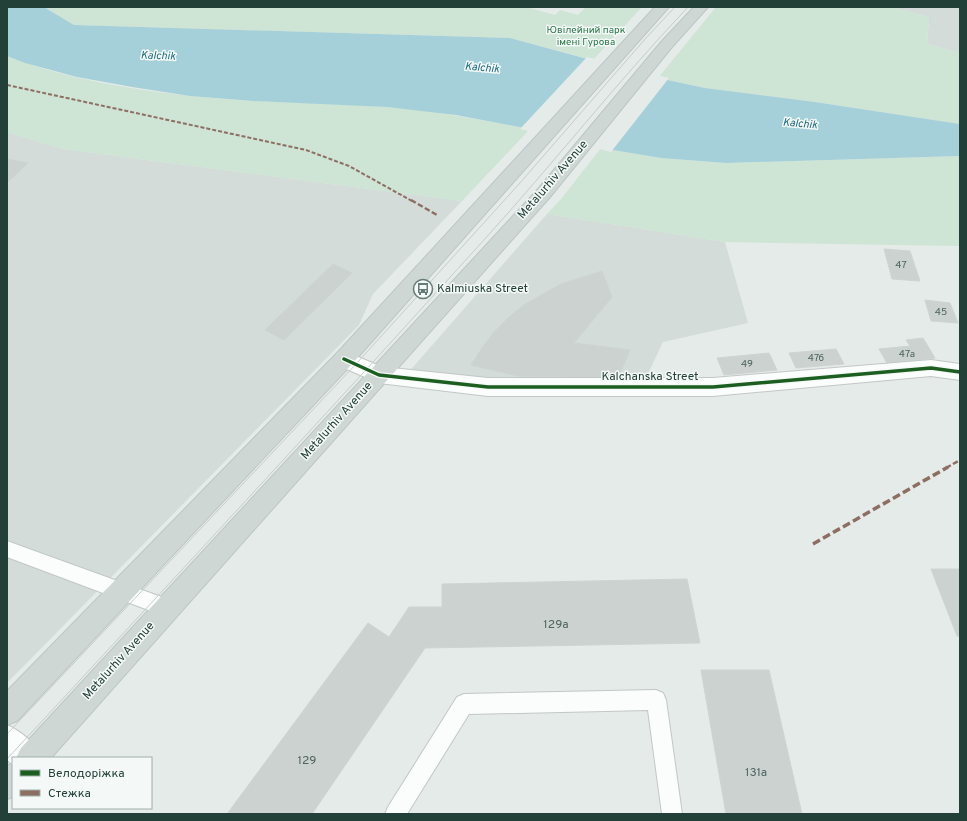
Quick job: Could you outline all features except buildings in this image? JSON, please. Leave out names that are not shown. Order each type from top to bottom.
[{"type":"main road","points":[[7,710],[122,592],[344,359],[635,35],[662,7]]},
{"type":"main road","name":"Metalurhiv Avenue","points":[[32,757],[544,193],[667,44],[700,7]]},
{"type":"street","name":"Kalchanska Street","points":[[344,359],[378,375],[488,387],[713,387],[931,368],[960,372]]},
{"type":"street","points":[[7,740],[25,757]]},
{"type":"lane","points":[[7,549],[167,608]]},
{"type":"lane","points":[[395,814],[464,704],[656,700],[672,814]]},
{"type":"shaded area","points":[[891,7],[960,7],[960,53],[927,44],[929,17]]},
{"type":"shaded area","points":[[7,132],[63,149],[462,201],[373,294],[359,325],[7,683]]},
{"type":"shaded area","points":[[547,214],[725,242],[748,323],[663,342],[644,382],[488,382],[407,374]]},
{"type":"green space","name":"Ювілейний парк імені Гурова","points":[[44,7],[526,7],[555,15],[560,10],[578,15],[586,7],[642,7],[593,60],[510,38],[74,25]]},
{"type":"green space","points":[[716,7],[891,7],[929,17],[927,44],[960,53],[960,124],[815,102],[705,88],[658,78]]},
{"type":"green space","points":[[7,56],[65,75],[128,88],[223,99],[404,108],[530,129],[462,201],[63,149],[7,132]]},
{"type":"green space","points":[[601,148],[661,158],[726,163],[960,156],[960,246],[725,242],[547,214],[561,199]]},
{"type":"water","name":"Kalchik","points":[[7,7],[44,7],[74,25],[510,38],[658,78],[705,88],[815,102],[960,124],[960,156],[726,163],[661,158],[601,148],[530,129],[456,115],[387,107],[253,101],[190,96],[132,87],[77,77],[25,63],[7,56]]},
{"type":"pier","points":[[587,57],[669,78],[611,152],[520,129]]},
{"type":"tram line","points":[[7,734],[356,364],[519,184],[646,38],[675,7]]},
{"type":"tram line","points":[[7,759],[424,306],[509,212],[636,64],[688,7]]},
{"type":"marked path","points":[[7,85],[306,150],[349,166],[437,215]]},
{"type":"marked path","points":[[813,544],[960,460]]},
{"type":"cycle path","points":[[344,359],[379,375],[488,387],[713,387],[931,368],[960,372]]},
{"type":"place","name":"Kalmiuska Street","points":[[423,289]]}]
